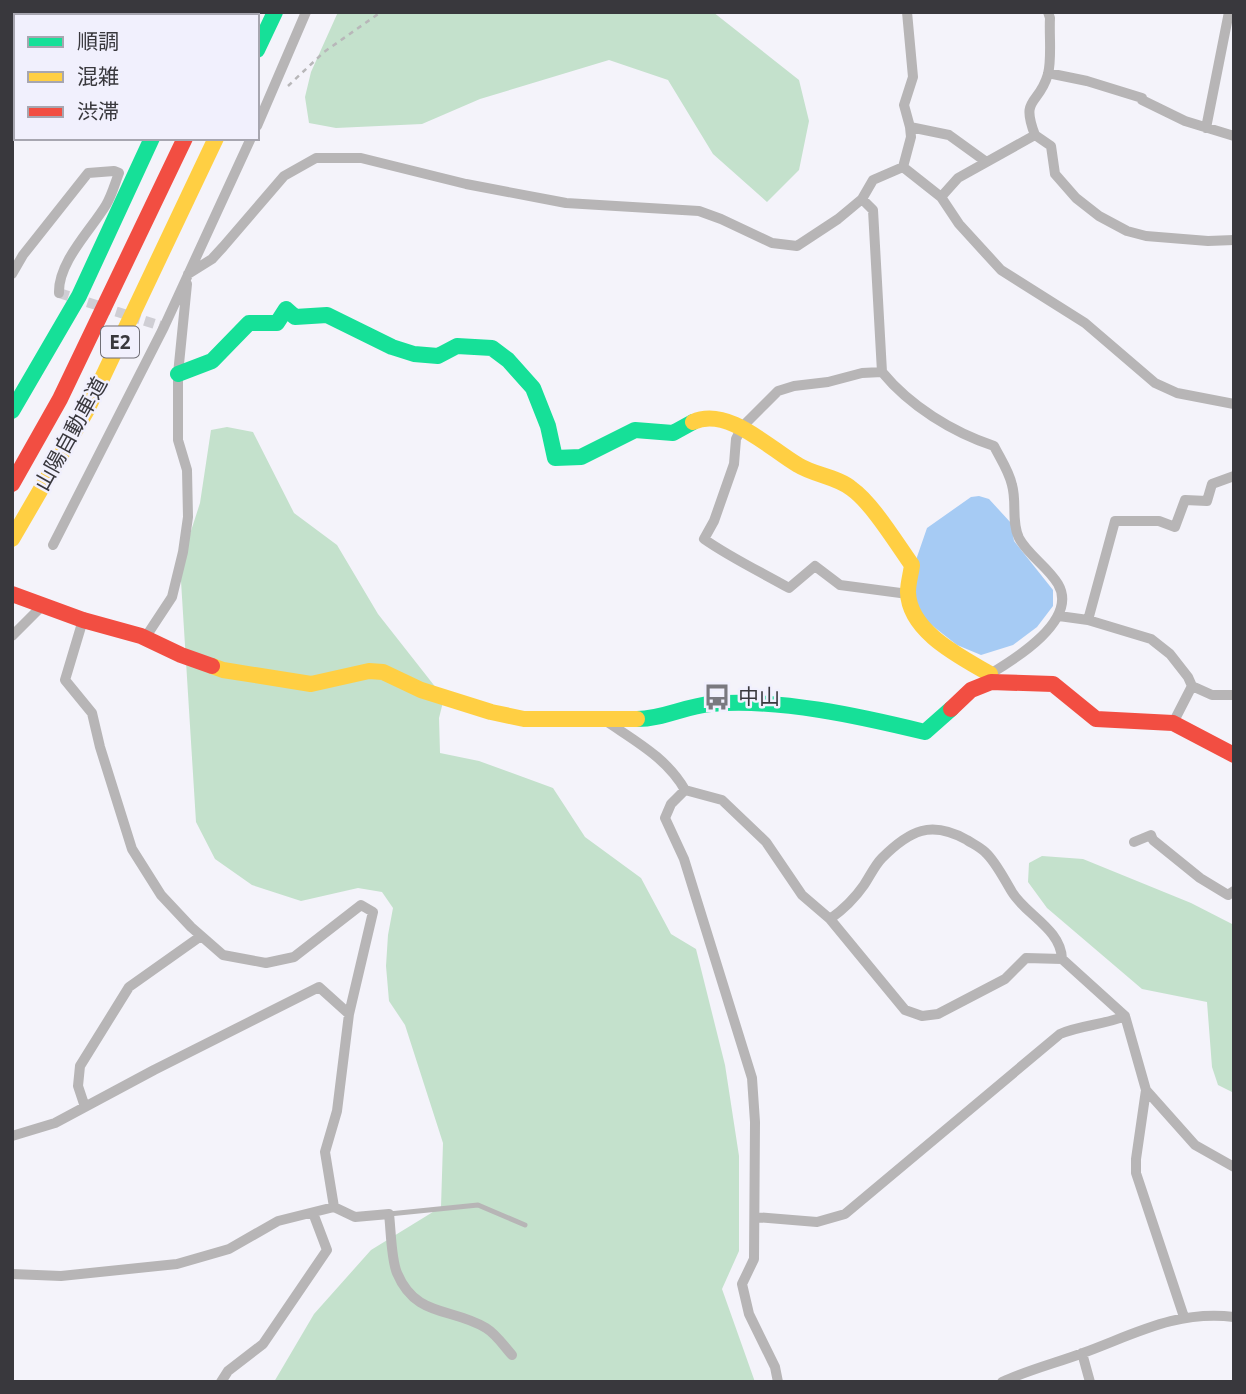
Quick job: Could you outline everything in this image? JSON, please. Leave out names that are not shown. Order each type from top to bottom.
[{"type":"main road","points":[[259,46],[275,12]]},
{"type":"main road","points":[[12,411],[79,296],[151,140]]},
{"type":"main road","name":"山陽自動車道","points":[[12,484],[60,399],[184,140]]},
{"type":"main road","name":"山陽自動車道","points":[[12,539],[87,410],[215,140]]},
{"type":"main road","points":[[178,374],[212,361],[249,323],[278,323],[286,309],[295,317],[327,315],[392,347],[414,354],[438,356],[457,346],[492,348],[508,360],[533,387],[548,426],[555,458],[581,457],[635,430],[673,433],[697,420],[710,419],[742,427],[799,466],[852,488],[912,565],[908,594],[913,612],[928,632],[990,678],[1054,684],[1096,719],[1173,723],[1234,755]]},
{"type":"main road","points":[[12,594],[83,620],[145,638],[223,670],[311,684],[369,671],[383,672],[421,690],[491,712],[524,719],[655,719],[708,704],[748,702],[861,717],[925,732],[971,690],[990,678]]},
{"type":"street","points":[[259,121],[306,12]]},
{"type":"street","points":[[903,167],[911,137],[904,104],[913,77],[907,12]]},
{"type":"street","points":[[1048,12],[1048,73],[1028,107],[1028,116],[1035,135],[1051,146],[1055,174],[1076,198],[1099,216],[1127,231],[1146,236],[1208,242],[1234,240]]},
{"type":"street","points":[[1206,128],[1230,12]]},
{"type":"street","points":[[1048,73],[1087,81],[1142,98],[1185,121],[1234,136]]},
{"type":"street","points":[[911,127],[948,135],[985,161]]},
{"type":"street","points":[[941,197],[958,178],[1035,135]]},
{"type":"street","points":[[53,545],[164,327],[250,140]]},
{"type":"street","points":[[145,638],[172,597],[188,517],[187,470],[178,439],[178,374],[188,274],[218,253],[284,176],[316,158],[361,158],[466,184],[566,204],[699,211],[772,243],[797,246],[838,219],[862,199],[873,180],[903,167]]},
{"type":"street","points":[[903,167],[941,197],[959,224],[1001,270],[1085,323],[1155,383],[1177,393],[1234,404]]},
{"type":"street","points":[[12,274],[23,255],[88,173],[119,173],[108,202],[77,246],[59,282],[59,292]]},
{"type":"street","points":[[862,199],[873,210],[881,372],[893,386],[939,420],[968,437],[994,446],[1013,485],[1016,527],[1020,540],[1059,585],[1059,616],[1016,659],[990,678]]},
{"type":"street","points":[[881,372],[862,373],[778,391],[742,427],[736,439],[734,464],[726,489],[704,539],[725,554],[789,588],[815,566],[840,585],[908,594]]},
{"type":"street","points":[[1087,620],[1115,521],[1158,521],[1175,527],[1185,500],[1207,501],[1212,484],[1234,476]]},
{"type":"street","points":[[12,636],[37,603]]},
{"type":"street","points":[[1059,616],[1087,620],[1151,639],[1170,654],[1192,686],[1212,695],[1234,695]]},
{"type":"street","points":[[83,620],[65,680],[92,713],[132,849],[161,895],[201,936],[223,955],[266,963],[294,957],[361,905],[373,912],[349,1014],[337,1111],[325,1152],[334,1206]]},
{"type":"street","points":[[1173,723],[1192,686]]},
{"type":"street","points":[[606,721],[661,758],[685,790],[722,800],[766,842],[802,895],[830,919],[905,1010],[922,1016],[938,1014],[1005,979],[1026,958],[1062,959]]},
{"type":"street","points":[[685,790],[671,804],[665,818],[684,859],[752,1078],[755,1122],[754,1259],[742,1284],[749,1314],[775,1367],[778,1382]]},
{"type":"street","points":[[830,919],[851,901],[880,859],[901,842],[923,830],[936,828],[952,832],[986,852],[1019,904],[1043,924],[1057,941],[1062,959],[1125,1016],[1146,1090],[1136,1173],[1184,1317]]},
{"type":"street","points":[[1134,842],[1151,835],[1153,840],[1200,878],[1228,895],[1234,891]]},
{"type":"street","points":[[85,1107],[78,1086],[80,1066],[129,986],[201,936]]},
{"type":"street","points":[[12,1136],[55,1123],[319,987],[349,1014]]},
{"type":"street","points":[[755,1217],[817,1222],[845,1214],[1060,1034],[1077,1027],[1125,1016]]},
{"type":"street","points":[[1146,1090],[1195,1145],[1234,1167]]},
{"type":"street","points":[[12,1274],[85,1275],[177,1264],[229,1249],[278,1222],[334,1206],[355,1217],[389,1214],[397,1272],[415,1300],[433,1310],[487,1328],[512,1355]]},
{"type":"street","points":[[221,1382],[228,1371],[263,1344],[327,1250],[313,1213]]},
{"type":"street","points":[[1002,1382],[1147,1327],[1184,1317],[1234,1317]]},
{"type":"street","points":[[1082,1353],[1090,1382]]},
{"type":"lane","points":[[389,1214],[478,1205],[525,1225]]},
{"type":"path","points":[[266,104],[324,52],[381,12]]},
{"type":"green space","points":[[338,12],[713,12],[799,80],[809,121],[799,170],[767,202],[713,154],[668,80],[609,60],[480,99],[422,124],[336,128],[309,123],[305,97],[311,72]]},
{"type":"green space","points":[[227,427],[253,432],[294,513],[337,545],[378,614],[444,698],[439,718],[440,753],[479,761],[553,788],[585,837],[641,878],[671,934],[696,949],[725,1065],[739,1156],[739,1251],[722,1289],[755,1382],[274,1382],[314,1314],[371,1250],[441,1207],[443,1143],[405,1025],[389,1001],[386,966],[393,908],[382,892],[358,888],[301,901],[252,885],[215,859],[196,822],[180,565],[200,503],[211,430]]},
{"type":"green space","points":[[1042,856],[1083,859],[1191,903],[1234,925],[1234,1093],[1218,1085],[1212,1067],[1207,1002],[1142,989],[1047,908],[1028,882],[1029,863]]},
{"type":"water","points":[[971,497],[989,499],[1011,523],[1014,541],[1053,590],[1053,606],[1037,627],[1013,645],[981,655],[957,645],[920,616],[914,593],[917,557],[927,528]]},
{"type":"tunnel","points":[[59,293],[164,327]]},
{"type":"traffic: fast","points":[[259,46],[275,12]]},
{"type":"traffic: fast","points":[[12,411],[79,296],[151,140]]},
{"type":"traffic: fast","points":[[178,374],[212,361],[249,323],[277,323],[286,309],[295,317],[327,315],[392,347],[414,354],[438,356],[457,346],[492,348],[508,360],[533,388],[548,426],[555,458],[581,457],[635,430],[673,433],[693,422]]},
{"type":"traffic: fast","points":[[637,719],[711,704],[764,704],[846,715],[925,732],[951,709]]},
{"type":"traffic: slow","points":[[12,539],[87,410],[215,140]]},
{"type":"traffic: slow","points":[[693,422],[706,419],[734,424],[798,465],[840,482],[860,495],[912,565],[908,592],[917,619],[938,642],[990,674],[991,682]]},
{"type":"traffic: slow","points":[[212,666],[311,684],[369,671],[383,672],[421,690],[491,712],[524,719],[637,719]]},
{"type":"traffic: jam","points":[[12,484],[60,399],[184,140]]},
{"type":"traffic: jam","points":[[12,594],[83,620],[141,636],[212,666]]},
{"type":"traffic: jam","points":[[951,709],[971,690],[991,682],[1053,684],[1096,719],[1173,723],[1234,755]]},
{"type":"place","name":"中山","points":[[717,697]]}]
